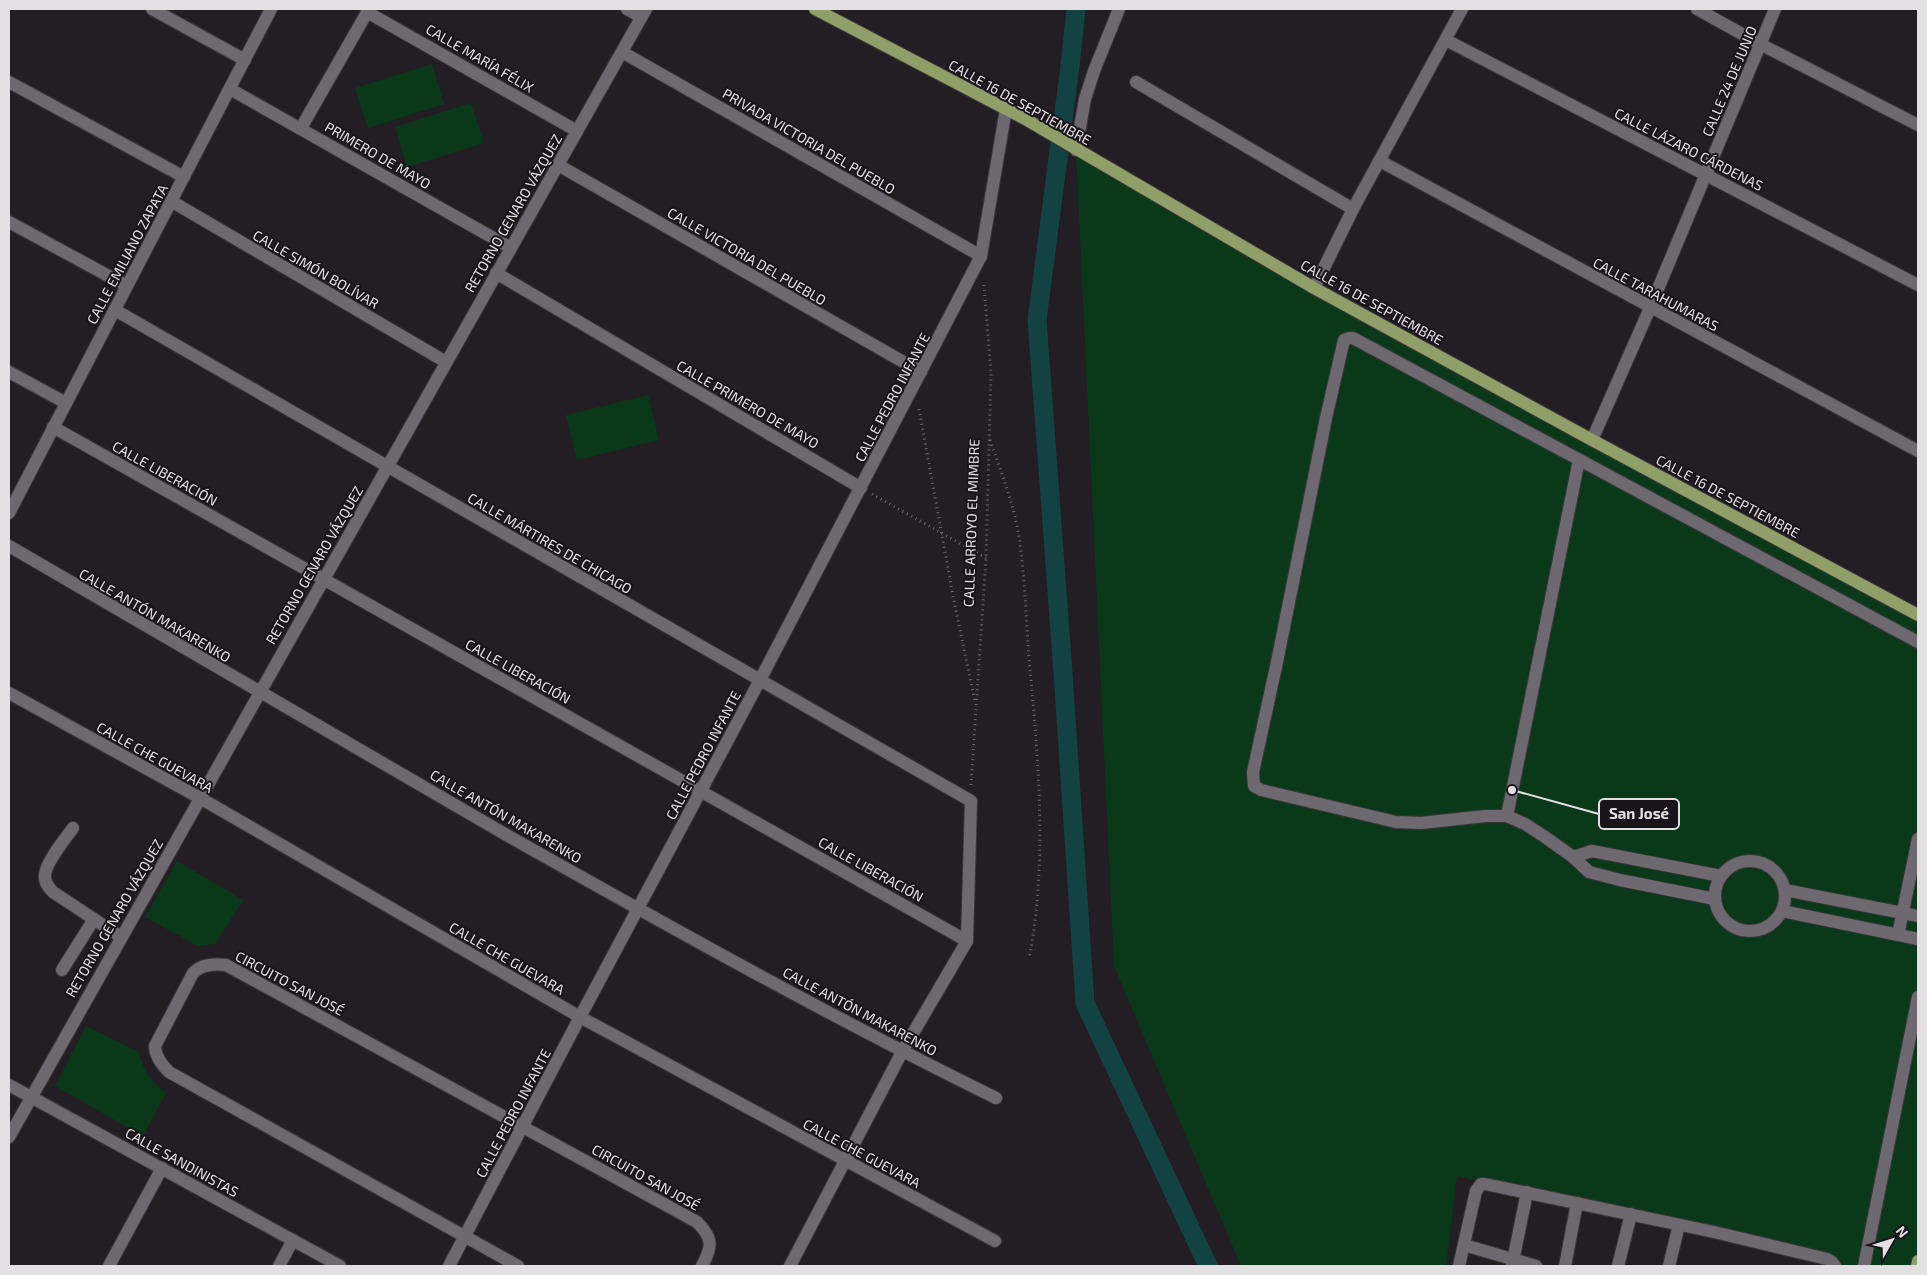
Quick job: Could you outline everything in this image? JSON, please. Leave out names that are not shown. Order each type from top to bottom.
[{"type":"main road","name":"CALLE 16 DE SEPTIEMBRE","points":[[815,9],[1006,108],[1314,288],[1918,615]]},
{"type":"main road","points":[[1917,1266],[1918,1261]]},
{"type":"street","points":[[152,9],[245,60]]},
{"type":"street","name":"CALLE EMILIANO ZAPATA","points":[[9,513],[272,9]]},
{"type":"street","points":[[627,9],[644,13]]},
{"type":"street","points":[[1076,150],[1085,99],[1119,9]]},
{"type":"street","points":[[1314,288],[1353,209],[1462,9]]},
{"type":"street","points":[[1697,9],[1760,44],[1918,125]]},
{"type":"street","name":"CALLE 24 DE JUNIO","points":[[1592,440],[1650,308],[1776,9]]},
{"type":"street","points":[[301,128],[368,10]]},
{"type":"street","name":"CALLE MARÍA FÉLIX","points":[[368,10],[577,131]]},
{"type":"street","name":"RETORNO GENARO VÁZQUEZ","points":[[9,1137],[644,13]]},
{"type":"street","name":"CALLE LÁZARO CÁRDENAS","points":[[1446,40],[1918,285]]},
{"type":"street","name":"PRIVADA VICTORIA DEL PUEBLO","points":[[622,52],[982,256]]},
{"type":"street","points":[[9,82],[184,177]]},
{"type":"street","points":[[1136,82],[1353,209]]},
{"type":"street","name":"PRIMERO DE MAYO","points":[[230,89],[511,248]]},
{"type":"street","points":[[982,256],[1006,108]]},
{"type":"street","name":"CALLE TARAHUMARAS","points":[[1380,161],[1918,451]]},
{"type":"street","name":"CALLE VICTORIA DEL PUEBLO","points":[[558,165],[921,372]]},
{"type":"street","name":"CALLE SIMÓN BOLÍVAR","points":[[171,201],[446,362]]},
{"type":"street","points":[[9,222],[127,286]]},
{"type":"street","name":"CALLE PEDRO INFANTE","points":[[449,1266],[760,680],[982,256]]},
{"type":"street","name":"CALLE PRIMERO DE MAYO","points":[[496,274],[861,488]]},
{"type":"street","name":"CALLE MÁRTIRES DE CHICAGO","points":[[115,310],[971,801]]},
{"type":"street","points":[[1715,899],[1589,872],[1573,857],[1525,824],[1507,816],[1486,816],[1421,823],[1396,822],[1261,790],[1253,783],[1253,772],[1326,418],[1343,342],[1346,338],[1353,338],[1918,642]]},
{"type":"street","points":[[9,372],[66,403]]},
{"type":"street","name":"CALLE LIBERACIÓN","points":[[54,427],[967,941]]},
{"type":"street","points":[[1507,816],[1579,460]]},
{"type":"street","name":"CALLE ANTÓN MAKARENKO","points":[[9,546],[259,693],[637,909],[902,1052],[996,1098]]},
{"type":"street","name":"CALLE CHE GUEVARA","points":[[9,693],[200,798],[580,1017],[995,1241]]},
{"type":"street","points":[[790,1266],[902,1052],[967,941],[971,801]]},
{"type":"street","points":[[73,828],[47,868],[46,881],[53,892],[121,936]]},
{"type":"street","points":[[1898,935],[1918,840]]},
{"type":"street","points":[[1573,857],[1592,851],[1721,876]]},
{"type":"street","points":[[1743,861],[1757,861],[1770,867],[1780,877],[1785,890],[1782,911],[1773,923],[1759,930],[1744,931],[1730,925],[1720,913],[1715,899],[1721,876],[1730,866],[1743,861]]},
{"type":"street","points":[[1785,890],[1918,916]]},
{"type":"street","points":[[1782,911],[1918,939]]},
{"type":"street","points":[[62,970],[94,919]]},
{"type":"street","name":"CIRCUITO SAN JOSÉ","points":[[518,1266],[169,1072],[160,1062],[155,1046],[194,973],[201,967],[209,965],[226,966],[697,1222],[709,1236],[710,1243],[710,1250],[702,1266]]},
{"type":"street","points":[[1864,1266],[1918,997]]},
{"type":"street","name":"CALLE SANDINISTAS","points":[[9,1084],[340,1266]]},
{"type":"street","points":[[109,1266],[162,1168]]},
{"type":"street","points":[[1459,1266],[1476,1190],[1484,1184],[1631,1214],[1827,1259],[1835,1266]]},
{"type":"street","points":[[1513,1263],[1527,1192]]},
{"type":"street","points":[[1565,1266],[1577,1203]]},
{"type":"street","points":[[1618,1266],[1631,1214]]},
{"type":"street","points":[[1669,1266],[1679,1225]]},
{"type":"street","points":[[278,1266],[293,1240]]},
{"type":"street","points":[[1464,1245],[1513,1263],[1536,1266]]},
{"type":"path","name":"CALLE ARROYO EL MIMBRE","points":[[971,801],[986,558],[991,374],[982,256]]},
{"type":"path","points":[[914,386],[976,708]]},
{"type":"path","points":[[989,437],[1012,502],[1019,537],[1036,736],[1039,867],[1037,911],[1029,959]]},
{"type":"path","points":[[861,488],[986,558]]},
{"type":"green space","points":[[432,64],[444,104],[368,128],[355,88]]},
{"type":"green space","points":[[471,103],[484,143],[407,167],[395,127]]},
{"type":"green space","points":[[1076,150],[1918,614],[1917,1266],[1831,1266],[1457,1176],[1446,1266],[1241,1266],[1114,966]]},
{"type":"green space","points":[[648,395],[659,440],[577,460],[566,415]]},
{"type":"green space","points":[[177,861],[243,900],[215,944],[198,946],[145,917]]},
{"type":"green space","points":[[86,1026],[139,1052],[148,1075],[166,1093],[143,1136],[55,1086]]},
{"type":"waterway","points":[[1076,9],[1037,320],[1085,1003],[1208,1266]]},
{"type":"place","name":"San José","points":[[1512,790]]}]
